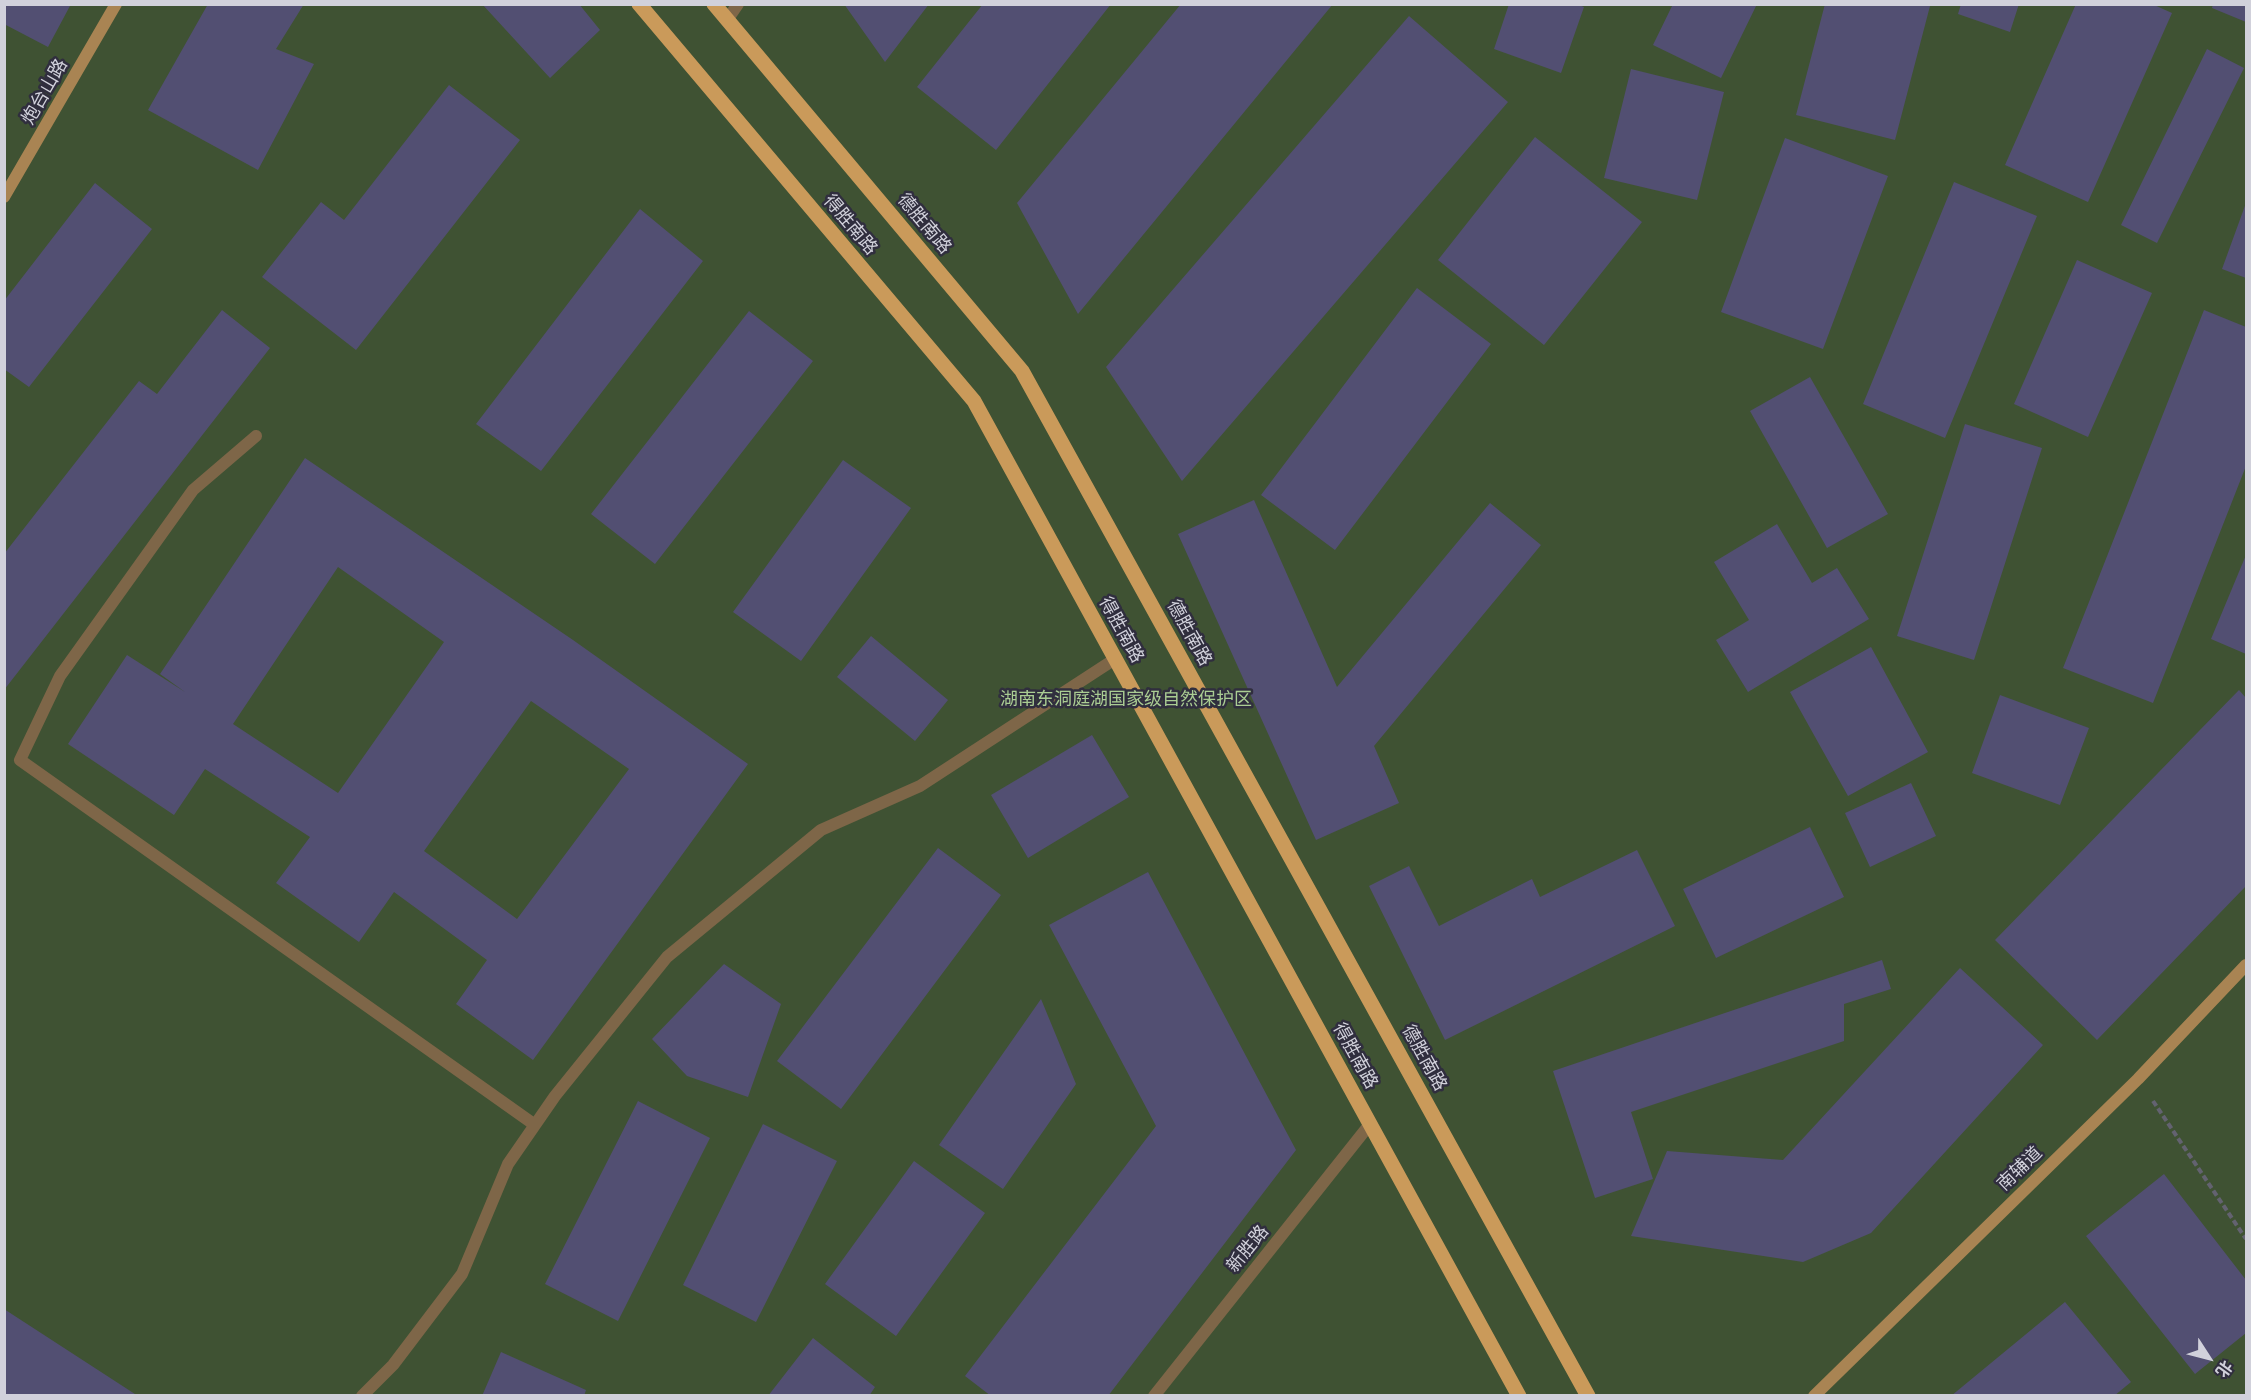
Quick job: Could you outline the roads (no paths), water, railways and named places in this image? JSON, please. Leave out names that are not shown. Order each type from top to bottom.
[{"type":"main road","name":"炮台山路","points":[[4,197],[116,4]]},
{"type":"main road","name":"得胜南路","points":[[639,4],[974,401],[1519,1395]]},
{"type":"main road","name":"德胜南路","points":[[714,4],[1022,371],[1588,1395]]},
{"type":"main road","name":"南辅道","points":[[1815,1395],[2138,1079],[2247,965]]},
{"type":"street","points":[[727,20],[738,4]]},
{"type":"street","points":[[256,436],[193,490],[60,676],[20,760],[535,1125]]},
{"type":"street","points":[[362,1395],[393,1365],[462,1274],[508,1164],[555,1096],[668,957],[821,830],[920,786],[1115,659]]},
{"type":"street","name":"新胜路","points":[[1154,1395],[1370,1124]]},
{"type":"park label","name":"湖南东洞庭湖国家级自然保护区","points":[[1126,700]]}]
